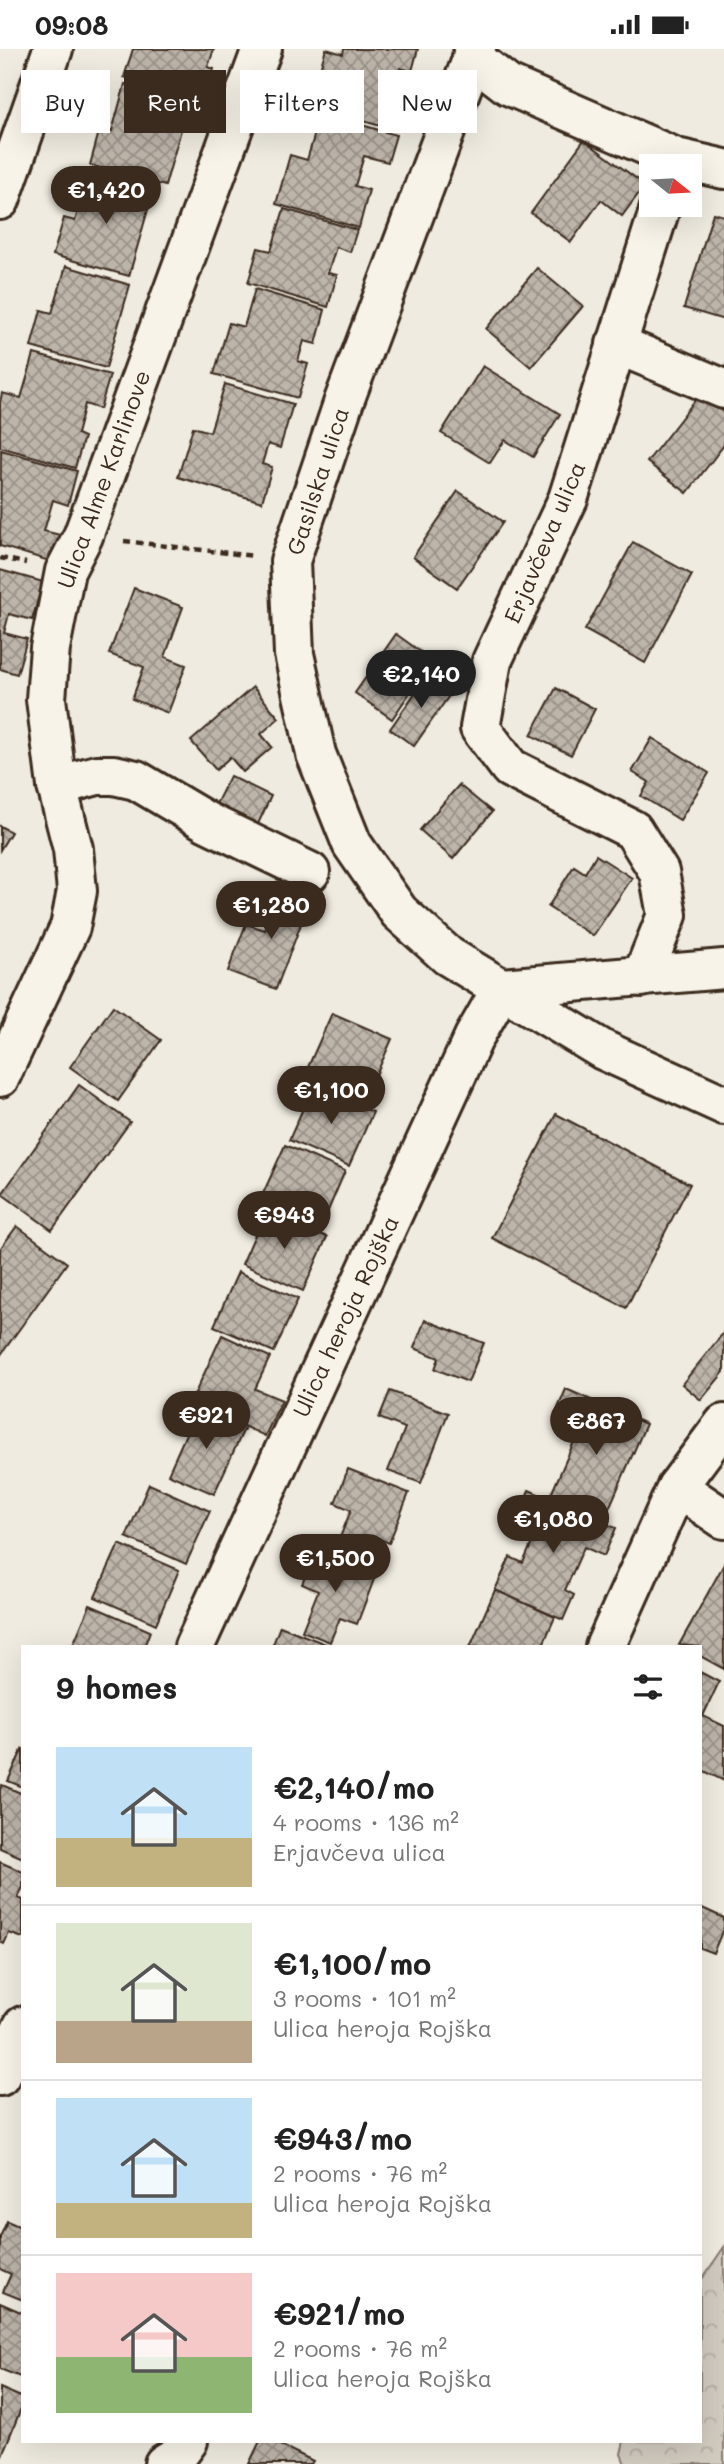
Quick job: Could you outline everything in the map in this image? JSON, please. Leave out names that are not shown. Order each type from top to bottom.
[{"type":"street","points":[[0,199],[53,49]]},
{"type":"street","name":"Ulica Alme Karlinove","points":[[0,1077],[11,1028],[70,927],[77,891],[73,849],[57,786],[46,699],[50,648],[65,571],[83,536],[262,49]]},
{"type":"street","points":[[474,53],[508,85],[657,154]]},
{"type":"street","name":"Gasilska ulica","points":[[474,53],[344,401],[290,561],[294,654],[316,754],[352,844],[399,912],[448,956],[603,1050],[724,1105]]},
{"type":"street","points":[[702,166],[724,169]]},
{"type":"street","name":"Erjavčeva ulica","points":[[642,977],[667,915],[659,872],[633,830],[510,768],[480,728],[492,661],[568,499],[657,217]]},
{"type":"street","points":[[616,344],[724,389]]},
{"type":"street","points":[[57,786],[97,775],[114,775],[136,780],[207,822],[310,872]]},
{"type":"street","points":[[502,988],[724,969]]},
{"type":"street","name":"Ulica heroja Rojška","points":[[195,1645],[474,1037],[502,988]]},
{"type":"street","points":[[606,1645],[677,1487],[724,1424]]},
{"type":"street","points":[[677,1487],[724,1519]]},
{"type":"street","points":[[0,2076],[21,2030]]},
{"type":"street","points":[[164,2464],[177,2456],[187,2443]]},
{"type":"path","points":[[83,536],[290,561]]},
{"type":"green space","points":[[724,2247],[724,2464],[625,2464],[621,2454],[624,2443],[702,2443],[702,2279]]},
{"type":"building","points":[[133,49],[214,49],[208,67],[214,70],[126,70]]},
{"type":"building","points":[[326,49],[343,54],[344,49],[418,49],[412,70],[378,70],[378,125],[364,121],[364,70],[320,70]]},
{"type":"building","points":[[124,88],[124,133],[180,133],[165,186],[90,165],[99,133],[112,131]]},
{"type":"building","points":[[364,126],[378,130],[378,133],[396,135],[388,162],[364,156],[355,186],[369,190],[359,228],[276,204],[290,155],[307,160],[315,133],[364,133]]},
{"type":"building","points":[[584,140],[639,181],[639,193],[622,216],[601,200],[571,242],[531,213]]},
{"type":"building","points":[[89,174],[153,192],[129,276],[53,255],[64,218],[75,221]]},
{"type":"building","points":[[284,209],[357,230],[350,252],[336,247],[328,273],[337,275],[328,307],[248,283],[258,248],[271,251]]},
{"type":"building","points":[[713,213],[724,216],[724,320],[684,308]]},
{"type":"building","points":[[66,266],[130,285],[106,368],[31,347],[41,310],[52,313]]},
{"type":"building","points":[[537,268],[583,306],[531,367],[486,329]]},
{"type":"building","points":[[255,289],[325,310],[316,344],[304,341],[298,361],[308,364],[298,398],[214,374],[229,323],[244,327]]},
{"type":"building","points":[[34,354],[110,375],[100,409],[85,404],[77,434],[84,437],[75,468],[0,447],[2,393],[21,398]]},
{"type":"building","points":[[483,366],[560,414],[533,457],[505,440],[490,463],[441,433]]},
{"type":"building","points":[[225,384],[293,404],[280,448],[268,444],[262,464],[272,467],[262,502],[178,477],[193,427],[210,432]]},
{"type":"building","points":[[700,394],[724,412],[724,445],[687,493],[647,462]]},
{"type":"building","points":[[1,450],[77,471],[68,505],[53,500],[44,531],[60,535],[53,562],[0,546]]},
{"type":"building","points":[[458,491],[503,522],[457,588],[413,557]]},
{"type":"building","points":[[633,542],[692,575],[645,663],[585,630]]},
{"type":"building","points":[[0,570],[43,582],[32,620],[9,614],[4,633],[27,639],[17,674],[0,669]]},
{"type":"building","points":[[134,588],[183,607],[165,657],[186,665],[168,713],[132,699],[144,667],[109,654]]},
{"type":"building","points":[[396,634],[432,660],[392,719],[355,693]]},
{"type":"building","points":[[429,673],[453,690],[414,746],[390,729]]},
{"type":"building","points":[[253,687],[279,718],[261,734],[272,747],[243,772],[230,757],[216,770],[191,741]]},
{"type":"building","points":[[556,688],[595,709],[571,755],[531,735]]},
{"type":"building","points":[[652,738],[709,773],[680,820],[641,796],[649,782],[632,772]]},
{"type":"building","points":[[230,776],[271,796],[258,824],[216,804]]},
{"type":"building","points":[[459,785],[492,812],[453,859],[420,830]]},
{"type":"building","points":[[0,826],[11,832],[0,850]]},
{"type":"building","points":[[596,855],[632,878],[593,936],[548,907],[574,866],[585,873]]},
{"type":"building","points":[[281,887],[311,898],[276,989],[228,971],[246,924],[265,930]]},
{"type":"building","points":[[113,1006],[161,1040],[118,1101],[70,1067]]},
{"type":"building","points":[[332,1013],[392,1039],[368,1093],[308,1067]]},
{"type":"building","points":[[79,1085],[130,1122],[52,1230],[2,1194]]},
{"type":"building","points":[[313,1086],[373,1112],[349,1166],[289,1140]]},
{"type":"building","points":[[556,1114],[690,1184],[626,1308],[492,1238]]},
{"type":"building","points":[[285,1145],[345,1171],[322,1225],[261,1198]]},
{"type":"building","points":[[266,1210],[327,1237],[303,1291],[242,1264]]},
{"type":"building","points":[[17,1226],[67,1263],[0,1356],[0,1249]]},
{"type":"building","points":[[238,1272],[298,1299],[274,1352],[214,1326]]},
{"type":"building","points":[[425,1320],[484,1343],[468,1382],[435,1369],[439,1358],[414,1348]]},
{"type":"building","points":[[724,1332],[724,1372],[701,1400],[682,1384]]},
{"type":"building","points":[[222,1335],[270,1357],[255,1389],[282,1400],[265,1436],[191,1402]]},
{"type":"building","points":[[566,1389],[646,1424],[603,1522],[549,1499],[584,1419],[558,1408]]},
{"type":"building","points":[[390,1391],[448,1413],[421,1483],[388,1471],[405,1428],[379,1418]]},
{"type":"building","points":[[197,1409],[244,1429],[214,1494],[168,1474]]},
{"type":"building","points":[[348,1469],[409,1493],[389,1543],[372,1536],[363,1561],[335,1550],[351,1510],[335,1503]]},
{"type":"building","points":[[149,1484],[210,1511],[186,1564],[126,1537]]},
{"type":"building","points":[[529,1490],[616,1528],[604,1556],[584,1547],[565,1590],[574,1595],[563,1620],[495,1590],[510,1557],[523,1563],[542,1520],[520,1511]]},
{"type":"building","points":[[119,1544],[179,1570],[156,1624],[95,1597]]},
{"type":"building","points":[[316,1550],[376,1574],[357,1624],[340,1618],[330,1642],[302,1631],[318,1591],[302,1584]]},
{"type":"building","points":[[724,1564],[724,1669],[702,1657],[702,1645],[679,1645]]},
{"type":"building","points":[[495,1590],[555,1617],[543,1645],[471,1645]]},
{"type":"building","points":[[90,1605],[150,1631],[145,1645],[73,1645]]},
{"type":"building","points":[[280,1626],[328,1645],[273,1645]]},
{"type":"building","points":[[702,1673],[719,1682],[703,1716],[724,1726],[724,1781],[702,1770]]},
{"type":"building","points":[[21,1752],[21,1786],[8,1781]]},
{"type":"building","points":[[2,1785],[21,1793],[21,1857],[0,1848]]},
{"type":"building","points":[[0,1862],[21,1871],[21,1891],[18,1898],[21,1899],[21,1937],[9,1933],[4,1944],[0,1942]]},
{"type":"building","points":[[702,1908],[724,1918],[724,1927],[713,1953],[702,1949]]},
{"type":"building","points":[[7,2221],[21,2227],[21,2299],[3,2292],[11,2274],[0,2269],[0,2237]]},
{"type":"building","points":[[0,2303],[21,2312],[21,2377],[0,2369]]},
{"type":"building","points":[[0,2388],[21,2397],[21,2409],[2,2455]]},
{"type":"building","points":[[259,2443],[276,2443],[313,2461],[311,2464],[249,2464]]}]
